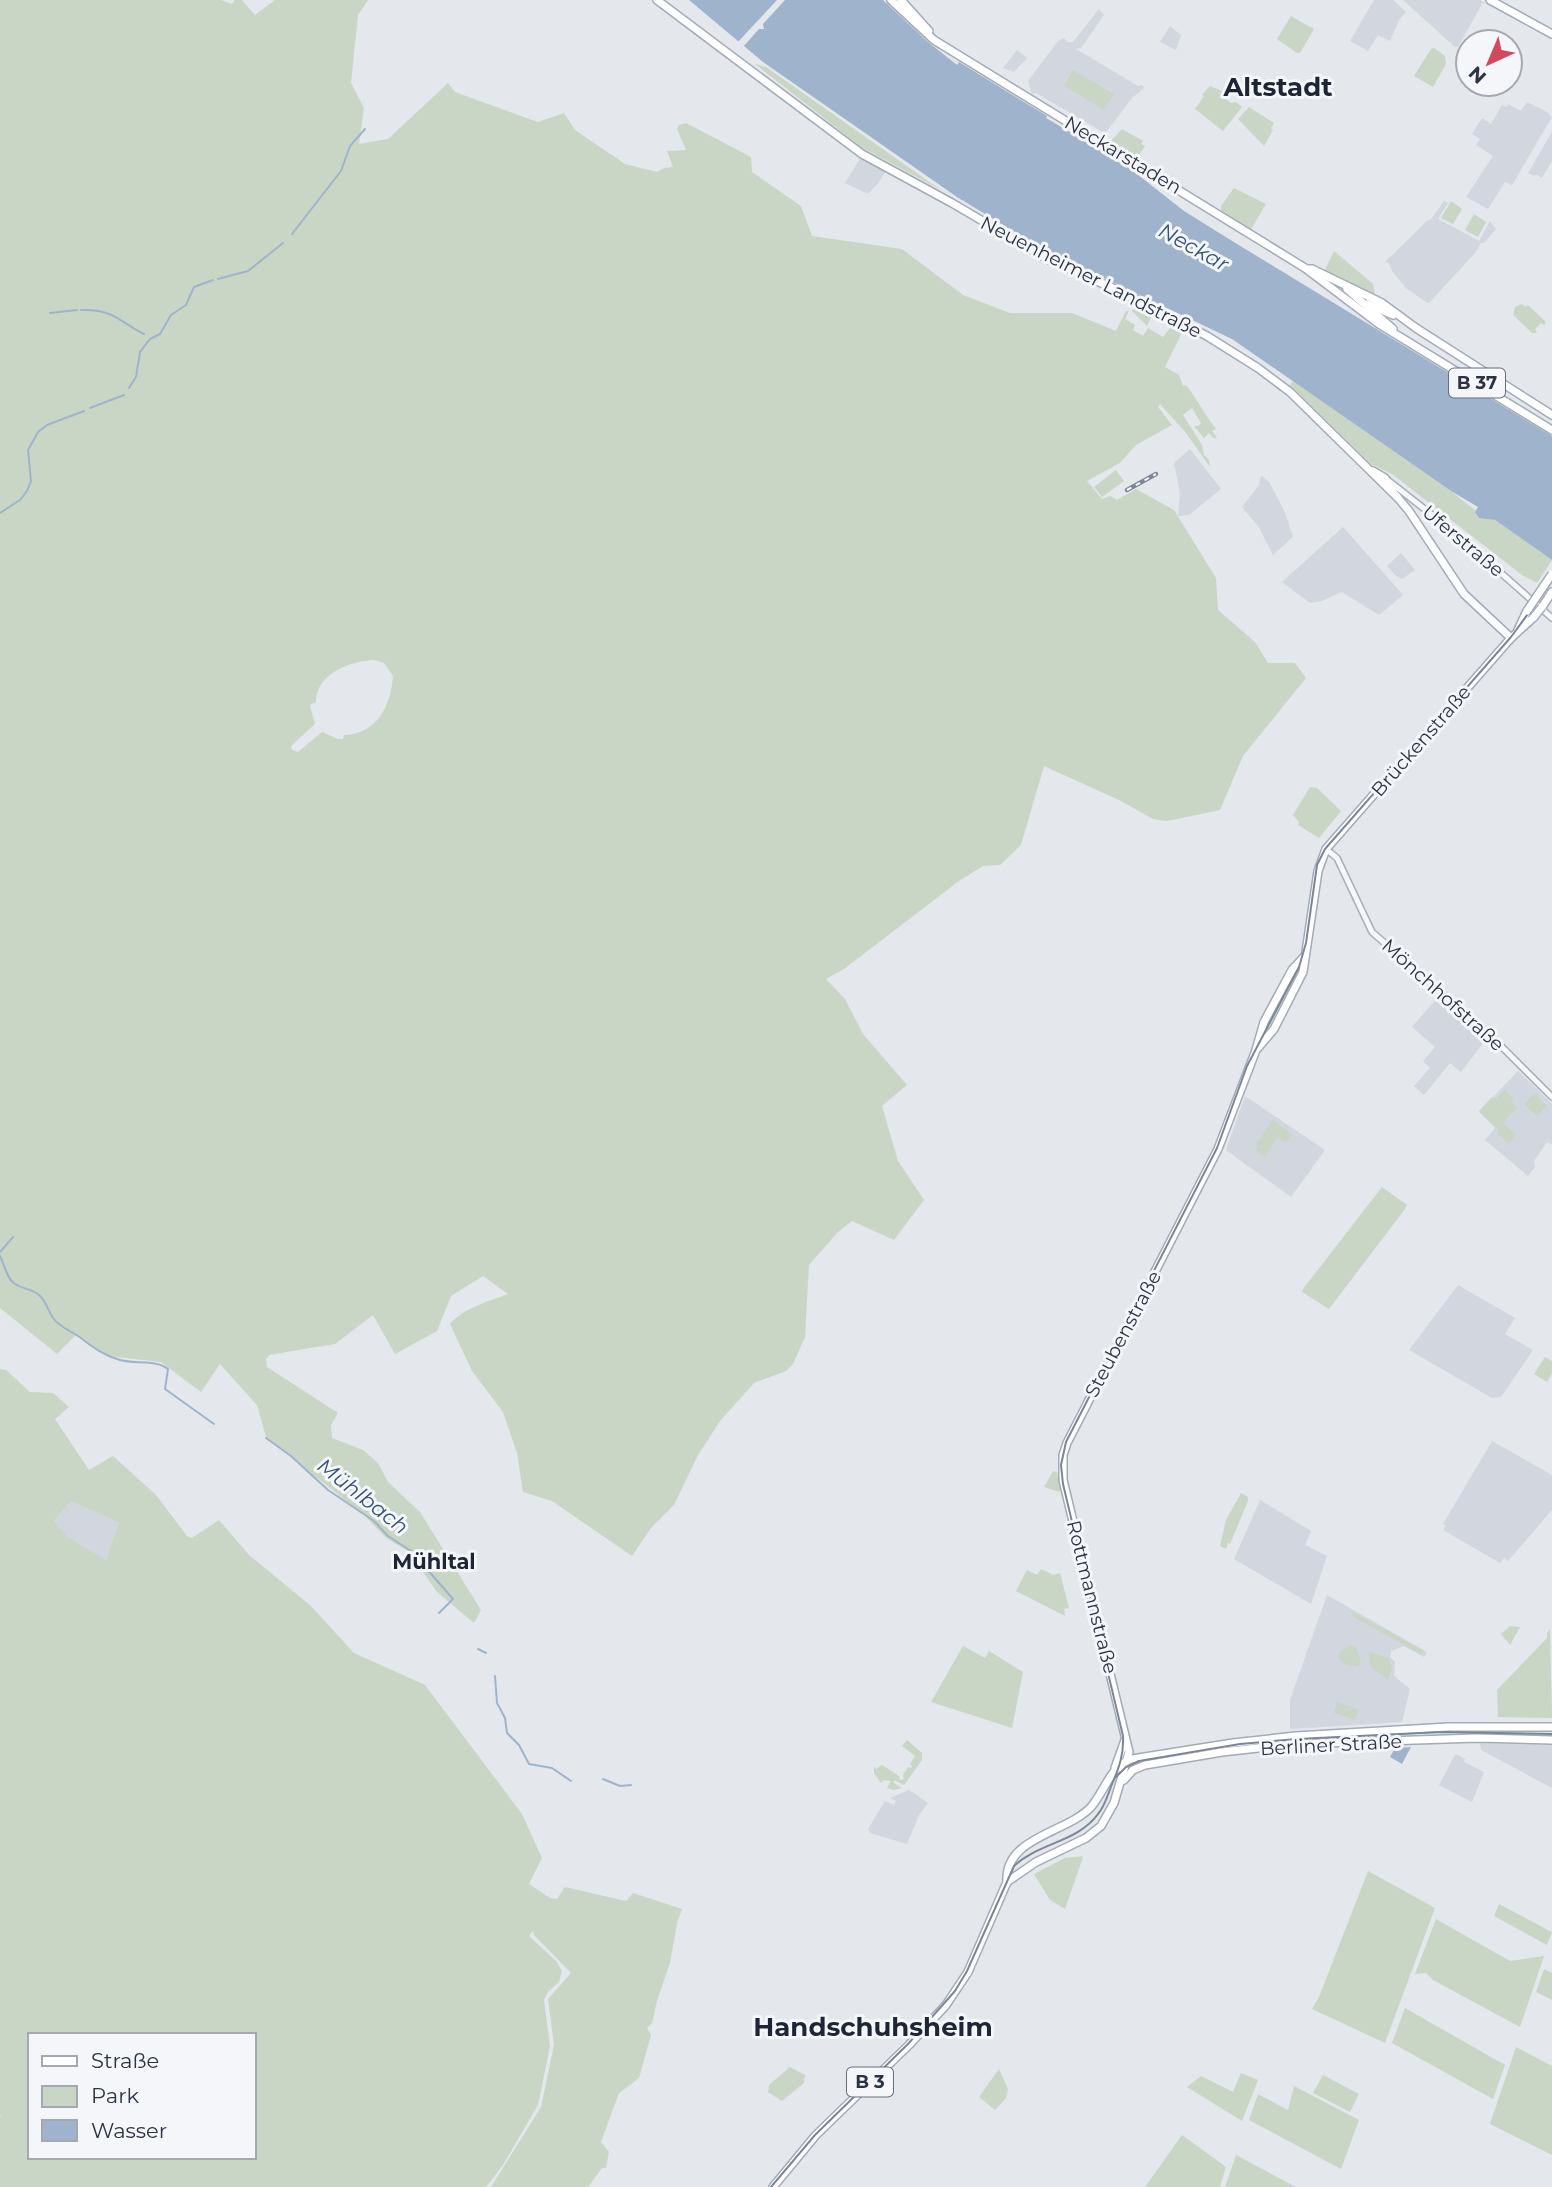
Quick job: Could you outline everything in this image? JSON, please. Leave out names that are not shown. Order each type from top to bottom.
[{"type":"main road","name":"Neuenheimer Landstraße","points":[[657,0],[695,31],[732,55],[869,158],[1049,260],[1124,293],[1225,346],[1284,387],[1397,497]]},
{"type":"main road","name":"Neckarstaden","points":[[891,0],[923,32],[1307,269],[1379,324],[1552,430]]},
{"type":"main road","name":"Neckarstaden","points":[[901,0],[939,42]]},
{"type":"main road","points":[[1490,0],[1552,34]]},
{"type":"main road","name":"Neckarstaden","points":[[1307,269],[1377,300],[1552,415]]},
{"type":"main road","name":"Neckarstaden","points":[[1342,284],[1402,337]]},
{"type":"main road","name":"Neckarstaden","points":[[1332,290],[1404,320]]},
{"type":"main road","name":"Uferstraße","points":[[1370,470],[1385,478]]},
{"type":"main road","name":"Neuenheimer Landstraße","points":[[1385,478],[1466,596],[1514,636]]},
{"type":"main road","name":"Brückenstraße","points":[[1514,636],[1552,574]]},
{"type":"main road","name":"Brückenstraße","points":[[1326,849],[1514,636],[1534,617],[1552,592]]},
{"type":"main road","points":[[1256,1050],[1274,1029],[1306,965],[1305,956],[1319,865],[1326,849]]},
{"type":"main road","points":[[1256,1050],[1264,1022],[1292,970],[1305,956]]},
{"type":"main road","name":"Steubenstraße","points":[[1063,1455],[1084,1408],[1218,1149],[1256,1050]]},
{"type":"main road","name":"Rottmannstraße","points":[[1063,1455],[1063,1480],[1129,1756]]},
{"type":"main road","name":"Berliner Straße","points":[[1115,1770],[1129,1756],[1139,1758],[1296,1736],[1448,1727],[1552,1727]]},
{"type":"main road","name":"Berliner Straße","points":[[1120,1786],[1128,1774],[1145,1765],[1275,1745],[1477,1738],[1552,1740]]},
{"type":"main road","name":"B 3","points":[[773,2187],[816,2136],[946,2005],[966,1976],[1007,1882],[1007,1871],[1015,1856],[1026,1845],[1082,1815],[1094,1803],[1115,1770],[1119,1750],[1125,1740]]},
{"type":"main road","points":[[1007,1882],[1024,1868],[1079,1842],[1094,1831],[1109,1814],[1129,1756]]},
{"type":"street","name":"Uferstraße","points":[[1385,478],[1459,536],[1552,618]]},
{"type":"street","name":"Mönchhofstraße","points":[[1326,849],[1337,858],[1372,932],[1491,1036],[1552,1097]]},
{"type":"shaded area","points":[[1374,0],[1393,0],[1406,12],[1399,20],[1390,41],[1378,35],[1368,51],[1350,41]]},
{"type":"shaded area","points":[[1403,0],[1483,2],[1469,28],[1454,28],[1454,46]]},
{"type":"shaded area","points":[[1099,9],[1104,15],[1081,48],[1076,49],[1144,88],[1132,98],[1104,135],[1036,93],[1032,94],[1028,81],[1058,41],[1064,38],[1067,42],[1073,42]]},
{"type":"shaded area","points":[[1170,26],[1181,35],[1176,50],[1160,42]]},
{"type":"shaded area","points":[[1017,50],[1027,58],[1014,72],[1003,68]]},
{"type":"shaded area","points":[[1527,102],[1552,117],[1512,185],[1505,182],[1488,209],[1466,197],[1493,156],[1476,145],[1480,139],[1472,134],[1482,118],[1491,124],[1502,105],[1506,107],[1508,104],[1521,111]]},
{"type":"shaded area","points":[[1552,132],[1552,161],[1542,178],[1528,173]]},
{"type":"shaded area","points":[[861,157],[886,171],[868,194],[845,183]]},
{"type":"shaded area","points":[[1444,201],[1448,203],[1438,219],[1479,241],[1490,221],[1496,229],[1429,303],[1406,288],[1389,263],[1385,262],[1430,221]]},
{"type":"shaded area","points":[[1190,449],[1221,489],[1189,515],[1178,516],[1180,493],[1174,463]]},
{"type":"shaded area","points":[[1261,475],[1269,482],[1284,510],[1293,537],[1273,555],[1258,526],[1242,507],[1259,485]]},
{"type":"shaded area","points":[[1343,527],[1403,595],[1379,615],[1342,592],[1310,603],[1282,582]]},
{"type":"shaded area","points":[[1401,553],[1415,570],[1402,579],[1387,566]]},
{"type":"shaded area","points":[[1439,996],[1487,1038],[1461,1072],[1450,1063],[1424,1095],[1414,1086],[1430,1068],[1423,1061],[1435,1047],[1412,1027]]},
{"type":"shaded area","points":[[1518,1071],[1552,1104],[1552,1144],[1547,1142],[1528,1176],[1485,1140],[1495,1128],[1479,1112]]},
{"type":"shaded area","points":[[1245,1096],[1325,1150],[1291,1197],[1226,1150]]},
{"type":"shaded area","points":[[1458,1285],[1515,1318],[1505,1334],[1533,1350],[1501,1397],[1492,1398],[1409,1350]]},
{"type":"shaded area","points":[[1492,1441],[1552,1475],[1552,1510],[1508,1561],[1504,1558],[1500,1563],[1443,1530],[1446,1526],[1443,1524]]},
{"type":"shaded area","points":[[1260,1500],[1311,1531],[1305,1545],[1327,1556],[1311,1604],[1234,1559]]},
{"type":"shaded area","points":[[71,1501],[119,1523],[106,1561],[68,1537],[54,1521]]},
{"type":"shaded area","points":[[1327,1595],[1427,1652],[1424,1657],[1404,1646],[1391,1651],[1390,1657],[1395,1662],[1394,1676],[1410,1689],[1402,1722],[1290,1729],[1290,1700]]},
{"type":"shaded area","points":[[1480,1743],[1552,1745],[1552,1788],[1481,1750]]},
{"type":"shaded area","points":[[1455,1755],[1484,1772],[1472,1802],[1439,1785]]},
{"type":"shaded area","points":[[909,1790],[928,1803],[919,1815],[907,1844],[870,1833],[868,1829],[885,1801],[894,1805],[896,1801],[890,1798]]},
{"type":"green space","points":[[0,0],[221,0],[232,4],[235,0],[242,0],[255,15],[275,0],[368,0],[358,15],[351,83],[364,108],[359,144],[388,139],[448,83],[455,92],[538,122],[564,113],[575,130],[625,164],[657,172],[673,167],[667,151],[686,150],[677,129],[679,125],[686,123],[751,157],[752,172],[801,206],[812,236],[902,249],[963,295],[1010,313],[1072,313],[1116,331],[1126,311],[1129,311],[1125,319],[1135,325],[1133,330],[1143,336],[1148,328],[1163,337],[1173,324],[1184,329],[1165,367],[1179,375],[1183,386],[1186,385],[1216,429],[1212,431],[1217,438],[1209,433],[1204,438],[1194,426],[1201,423],[1192,408],[1183,415],[1202,445],[1210,467],[1186,433],[1160,404],[1158,407],[1172,425],[1136,445],[1120,463],[1087,481],[1102,499],[1110,496],[1117,500],[1136,489],[1174,510],[1216,578],[1218,610],[1255,642],[1268,663],[1295,663],[1306,678],[1243,756],[1220,810],[1167,821],[1153,819],[1121,801],[1044,766],[1021,845],[1000,865],[983,866],[959,881],[844,969],[826,979],[845,999],[863,1034],[907,1085],[882,1106],[898,1161],[924,1200],[894,1240],[852,1221],[838,1232],[809,1265],[805,1337],[793,1364],[786,1371],[754,1383],[720,1421],[698,1455],[674,1505],[651,1528],[632,1556],[552,1501],[523,1492],[517,1453],[503,1412],[472,1371],[450,1324],[469,1309],[508,1294],[483,1276],[451,1296],[437,1331],[395,1354],[373,1315],[335,1344],[269,1355],[266,1359],[267,1367],[338,1413],[331,1425],[332,1438],[363,1450],[378,1463],[388,1482],[420,1512],[481,1610],[474,1623],[437,1592],[408,1551],[386,1538],[365,1516],[266,1437],[257,1405],[220,1364],[201,1392],[161,1362],[108,1356],[76,1335],[57,1354],[0,1308]],"holes":[[[374,660],[384,663],[393,676],[392,687],[385,708],[373,724],[365,730],[344,735],[343,739],[322,732],[298,752],[292,750],[291,746],[315,724],[310,705],[316,702],[322,683],[328,676],[355,663]]]},
{"type":"green space","points":[[1291,16],[1314,29],[1300,53],[1277,39]]},
{"type":"green space","points":[[1434,48],[1445,56],[1446,64],[1433,87],[1414,76]]},
{"type":"green space","points":[[755,64],[766,67],[941,190],[861,147]]},
{"type":"green space","points":[[1073,70],[1114,94],[1104,110],[1064,86]]},
{"type":"green space","points":[[1210,86],[1226,93],[1223,97],[1242,107],[1223,131],[1195,109]]},
{"type":"green space","points":[[1249,107],[1274,123],[1264,146],[1238,119]]},
{"type":"green space","points":[[1122,129],[1143,141],[1141,144],[1145,146],[1138,157],[1134,155],[1133,158],[1109,143]]},
{"type":"green space","points":[[1234,188],[1266,204],[1250,231],[1221,210]]},
{"type":"green space","points":[[1451,201],[1462,209],[1453,224],[1441,218]]},
{"type":"green space","points":[[1474,214],[1486,222],[1478,237],[1465,230]]},
{"type":"green space","points":[[1334,251],[1373,284],[1375,295],[1324,272]]},
{"type":"green space","points":[[1137,304],[1153,313],[1147,326],[1132,311]]},
{"type":"green space","points":[[1522,304],[1526,307],[1528,305],[1546,322],[1535,329],[1537,333],[1532,333],[1513,315],[1515,307]]},
{"type":"green space","points":[[1293,381],[1451,491],[1475,512],[1495,520],[1552,560],[1537,583],[1522,575],[1392,474],[1371,464],[1290,385]]},
{"type":"green space","points":[[1116,470],[1124,481],[1102,497],[1094,487]]},
{"type":"green space","points":[[1310,787],[1317,788],[1341,811],[1319,838],[1298,825],[1299,822],[1293,815]]},
{"type":"green space","points":[[1504,1090],[1514,1099],[1511,1102],[1517,1108],[1503,1123],[1516,1135],[1509,1144],[1479,1111],[1492,1097],[1496,1099]]},
{"type":"green space","points":[[1535,1093],[1547,1106],[1537,1116],[1524,1104]]},
{"type":"green space","points":[[1273,1119],[1292,1135],[1286,1143],[1277,1138],[1265,1157],[1256,1150],[1256,1145]]},
{"type":"green space","points":[[1382,1187],[1407,1205],[1329,1309],[1302,1292],[1303,1289]]},
{"type":"green space","points":[[1545,1357],[1552,1361],[1552,1373],[1547,1382],[1534,1374]]},
{"type":"green space","points":[[0,1369],[6,1370],[30,1392],[53,1393],[69,1407],[55,1419],[89,1470],[113,1456],[156,1495],[187,1536],[192,1538],[219,1520],[249,1555],[311,1606],[354,1653],[425,1685],[522,1814],[542,1858],[529,1884],[550,1898],[557,1899],[565,1887],[626,1901],[633,1893],[682,1909],[670,1963],[652,2023],[647,2028],[651,2035],[639,2078],[619,2093],[601,2142],[609,2152],[606,2168],[602,2168],[588,2187],[491,2187],[541,2107],[554,2045],[548,1999],[571,1973],[533,1931],[529,1936],[556,1961],[562,1971],[559,1982],[544,2000],[550,2046],[538,2105],[503,2165],[486,2187],[0,2187],[0,2116],[2,2117]],"holes":[[[71,1501],[119,1523],[106,1560],[68,1537],[54,1521]]]},
{"type":"green space","points":[[1053,1471],[1057,1472],[1061,1490],[1059,1492],[1044,1487]]},
{"type":"green space","points":[[1241,1493],[1248,1497],[1248,1501],[1226,1549],[1220,1546],[1226,1520]]},
{"type":"green space","points":[[1041,1569],[1053,1575],[1060,1573],[1069,1608],[1064,1609],[1065,1616],[1016,1591],[1027,1570],[1037,1575]]},
{"type":"green space","points":[[1353,1612],[1424,1651],[1422,1655],[1352,1616]]},
{"type":"green space","points":[[1510,1626],[1520,1627],[1510,1645],[1501,1634]]},
{"type":"green space","points":[[1550,1629],[1552,1718],[1498,1717],[1497,1690],[1547,1638]]},
{"type":"green space","points":[[1351,1645],[1356,1648],[1361,1661],[1358,1666],[1346,1665],[1338,1658],[1340,1652]]},
{"type":"green space","points":[[963,1646],[985,1658],[989,1651],[1023,1672],[1012,1728],[931,1702]]},
{"type":"green space","points":[[1369,1652],[1388,1658],[1392,1667],[1388,1680],[1370,1666]]},
{"type":"green space","points":[[1337,1702],[1359,1710],[1355,1720],[1334,1713]]},
{"type":"green space","points":[[907,1740],[922,1753],[922,1760],[904,1785],[894,1780],[894,1783],[902,1788],[887,1788],[891,1781],[883,1780],[881,1783],[874,1773],[874,1767],[876,1769],[882,1765],[899,1776],[900,1780],[904,1779],[903,1775],[908,1767],[911,1768],[910,1764],[915,1756],[902,1746]]},
{"type":"green space","points":[[1083,1856],[1065,1909],[1050,1900],[1034,1874],[1065,1858]]},
{"type":"green space","points":[[1368,1871],[1435,1908],[1385,2043],[1312,2009]]},
{"type":"green space","points":[[1499,1904],[1552,1932],[1547,1945],[1494,1916]]},
{"type":"green space","points":[[1436,1919],[1510,1961],[1544,1956],[1520,2027],[1433,1980],[1426,1973],[1415,1974]]},
{"type":"green space","points":[[1544,1969],[1552,1973],[1552,2000],[1536,1992]]},
{"type":"green space","points":[[1405,2008],[1505,2065],[1493,2099],[1392,2043]]},
{"type":"green space","points":[[1516,2047],[1552,2066],[1552,2155],[1490,2124]]},
{"type":"green space","points":[[790,2067],[805,2075],[804,2083],[782,2101],[768,2092],[769,2085]]},
{"type":"green space","points":[[999,2069],[1008,2089],[1006,2098],[995,2110],[979,2097]]},
{"type":"green space","points":[[1241,2073],[1258,2080],[1242,2121],[1187,2087],[1201,2076],[1233,2092]]},
{"type":"green space","points":[[1323,2075],[1359,2094],[1350,2112],[1313,2093]]},
{"type":"green space","points":[[1294,2086],[1359,2120],[1341,2169],[1249,2120],[1258,2094],[1288,2110]]},
{"type":"green space","points":[[1182,2135],[1226,2167],[1220,2187],[1145,2187]]},
{"type":"green space","points":[[1236,2155],[1296,2187],[1225,2187]]},
{"type":"water","name":"Neckar","points":[[689,0],[883,0],[957,65],[959,62],[1123,163],[1184,211],[1552,436],[1552,560],[1495,520],[1479,518],[1475,512],[1478,507],[1232,339],[1043,249],[957,197],[763,62]]},
{"type":"water","points":[[1411,1747],[1402,1764],[1390,1757],[1395,1748]]},
{"type":"pier","points":[[777,0],[785,0],[763,24],[764,29],[759,29],[742,48],[737,43]]},
{"type":"waterway","points":[[292,234],[341,171],[350,146],[365,129]]},
{"type":"waterway","points":[[218,279],[248,271],[283,243]]},
{"type":"waterway","points":[[129,388],[136,377],[140,352],[150,339],[160,334],[171,315],[186,305],[194,287],[213,280]]},
{"type":"waterway","points":[[50,313],[77,310]]},
{"type":"waterway","points":[[81,310],[109,314],[144,334]]},
{"type":"waterway","points":[[90,408],[124,395]]},
{"type":"waterway","points":[[0,513],[20,500],[27,491],[31,481],[28,450],[38,432],[47,425],[84,411]]},
{"type":"waterway","points":[[0,1252],[13,1237]]},
{"type":"waterway","name":"Mühlbach","points":[[0,1256],[12,1282],[39,1295],[61,1326],[110,1357],[151,1363],[168,1369],[165,1389],[214,1424]]},
{"type":"waterway","name":"Mühlbach","points":[[266,1438],[291,1456],[328,1490],[374,1521],[388,1536],[411,1551],[453,1599],[439,1613]]},
{"type":"waterway","name":"Mühlbach","points":[[478,1649],[486,1653]]},
{"type":"waterway","name":"Mühlbach","points":[[495,1676],[497,1703],[505,1718],[507,1733],[519,1745],[529,1764],[552,1768],[571,1781]]},
{"type":"waterway","name":"Mühlbach","points":[[603,1779],[620,1786],[631,1785]]},
{"type":"tram line","points":[[771,2187],[815,2135],[908,2044],[955,1991],[967,1971],[1014,1866],[1034,1852],[1080,1831],[1090,1823],[1104,1804],[1117,1772],[1123,1749],[1123,1736],[1063,1484],[1061,1465],[1066,1442],[1217,1148],[1247,1066],[1299,967],[1306,943],[1317,865],[1325,849],[1511,637],[1552,581]]},
{"type":"tram line","points":[[1116,1777],[1126,1767],[1139,1761],[1240,1744],[1441,1732],[1552,1734]]},
{"type":"railway","points":[[1127,490],[1156,474]]},
{"type":"district","name":"Altstadt","points":[[1278,87]]},
{"type":"district","name":"Mühltal","points":[[434,1561]]},
{"type":"district","name":"Handschuhsheim","points":[[873,2027]]}]
